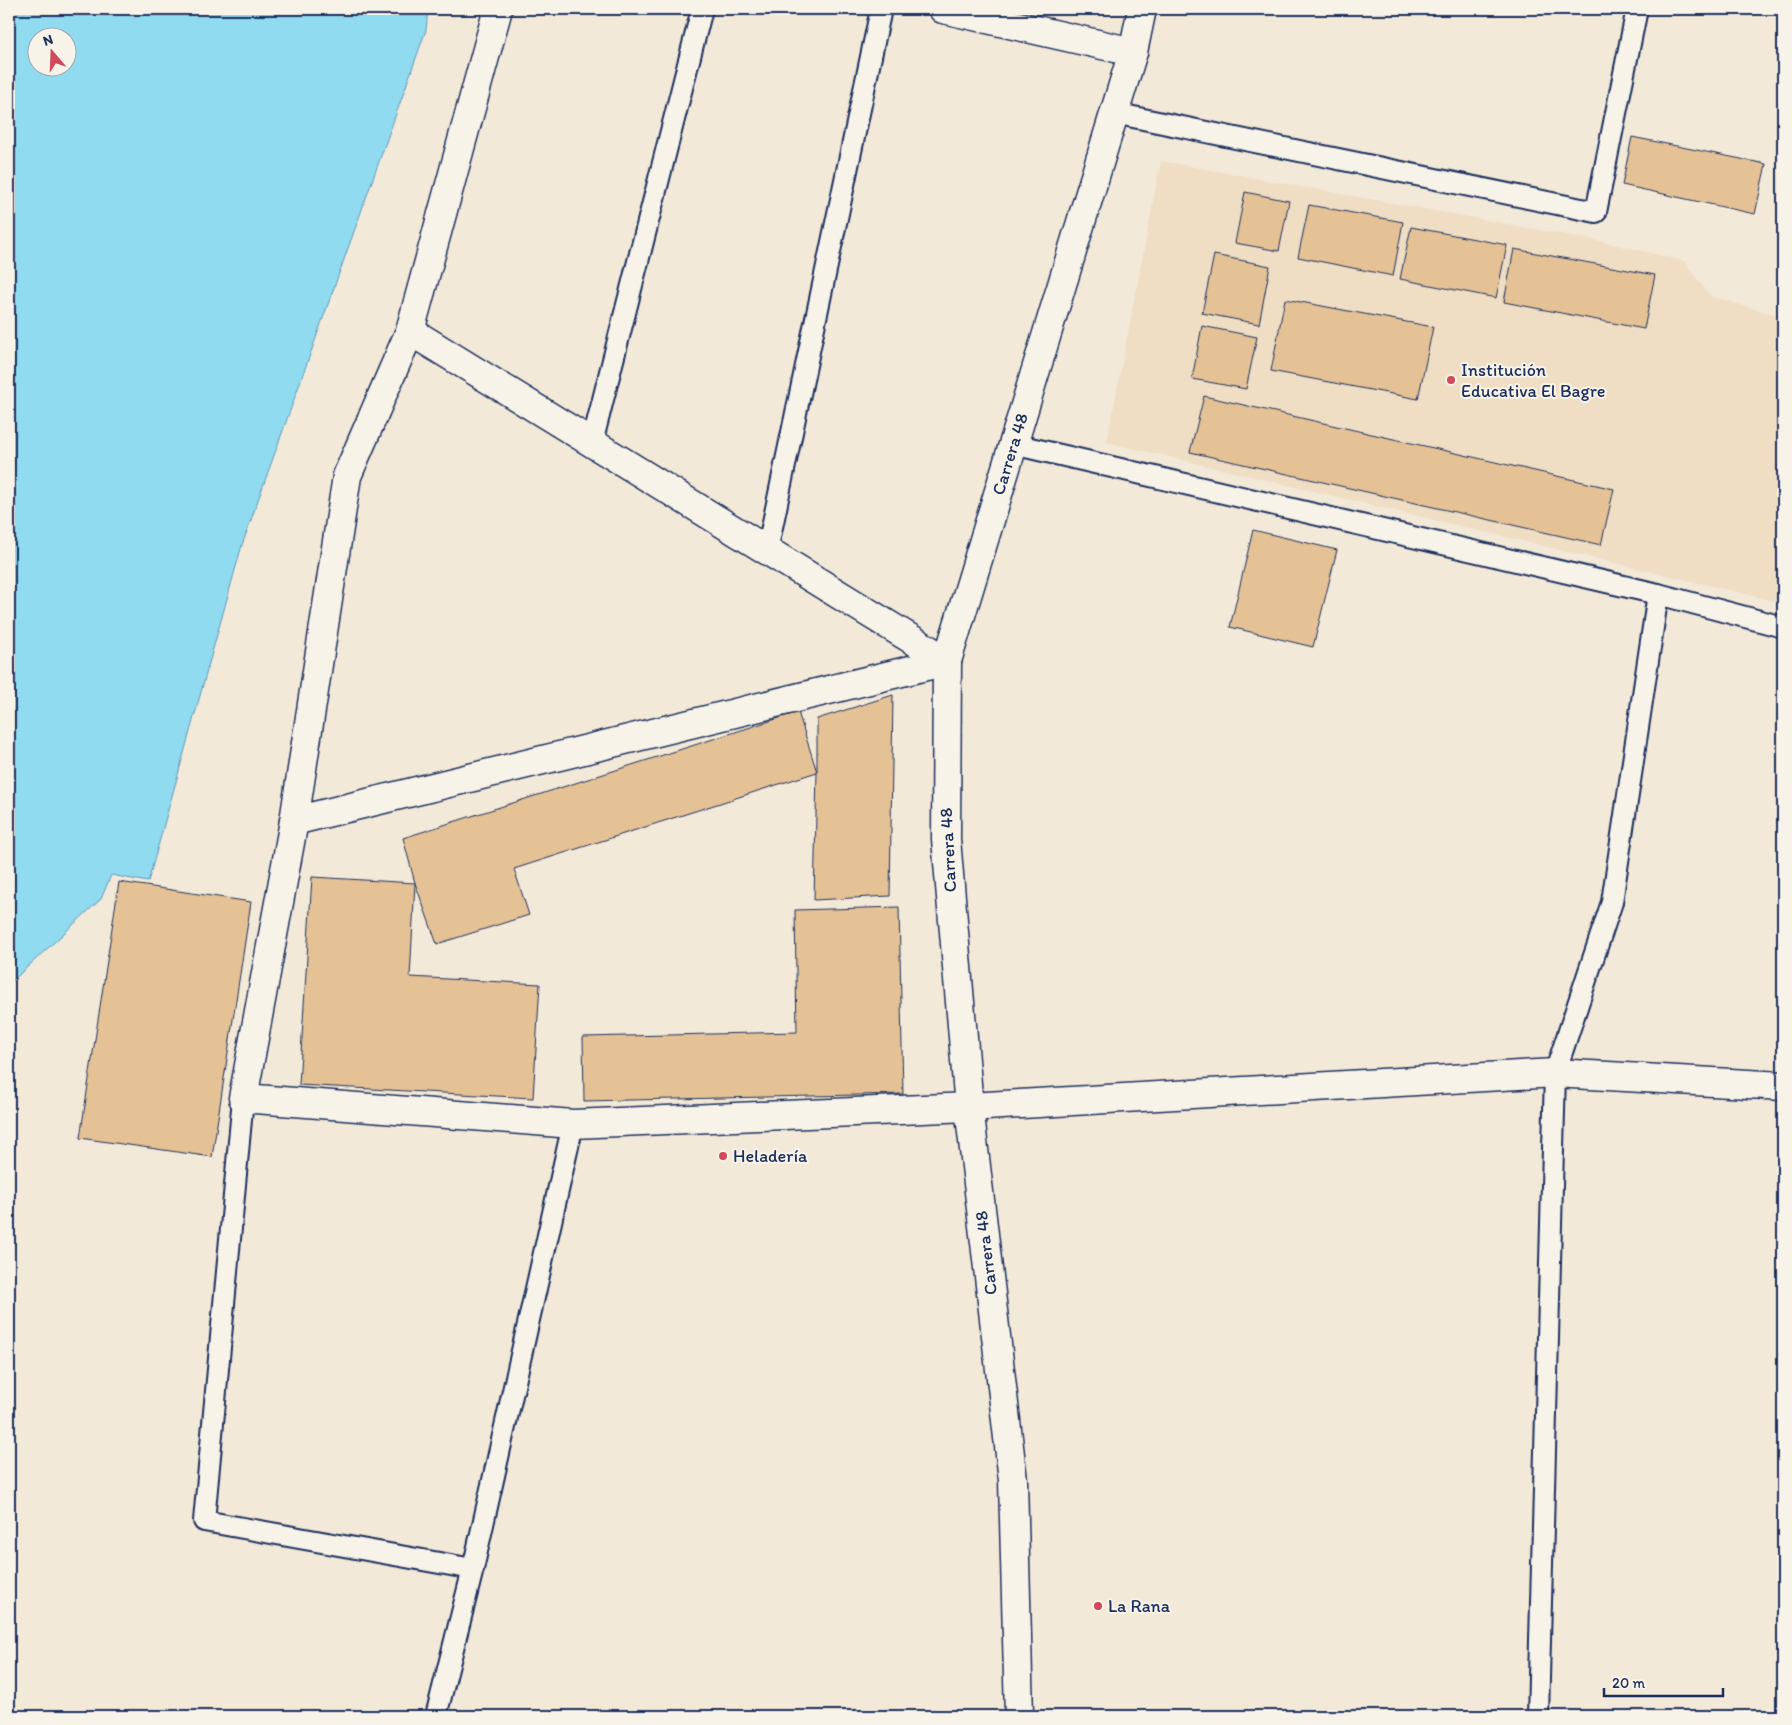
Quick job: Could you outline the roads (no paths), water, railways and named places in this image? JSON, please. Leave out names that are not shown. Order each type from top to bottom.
[{"type":"street","points":[[498,9],[410,331],[348,476],[294,821],[243,1098],[574,1124],[968,1107],[1554,1073],[1783,1086]]},
{"type":"street","points":[[942,9],[1133,52]]},
{"type":"street","name":"Carrera 48","points":[[1019,1716],[1014,1480],[968,1107],[946,839],[947,661],[1133,52],[1142,9]]},
{"type":"street","points":[[410,331],[947,661]]},
{"type":"street","points":[[294,821],[947,661]]},
{"type":"lane","points":[[592,443],[702,9]]},
{"type":"lane","points":[[767,551],[881,9]]},
{"type":"lane","points":[[1114,113],[1596,212],[1637,9]]},
{"type":"lane","points":[[1013,444],[1658,594],[1783,627]]},
{"type":"lane","points":[[1538,1716],[1554,1073],[1612,902],[1658,594]]},
{"type":"lane","points":[[243,1098],[204,1521],[474,1569]]},
{"type":"lane","points":[[436,1716],[474,1569],[574,1124]]},
{"type":"water","points":[[9,9],[428,9],[426,30],[242,545],[148,882],[111,875],[101,899],[9,984]]},
{"type":"place","name":"Institución Educativa El Bagre","points":[[1451,380]]},
{"type":"place","name":"Heladería","points":[[723,1156]]},
{"type":"place","name":"La Rana","points":[[1098,1606]]}]
